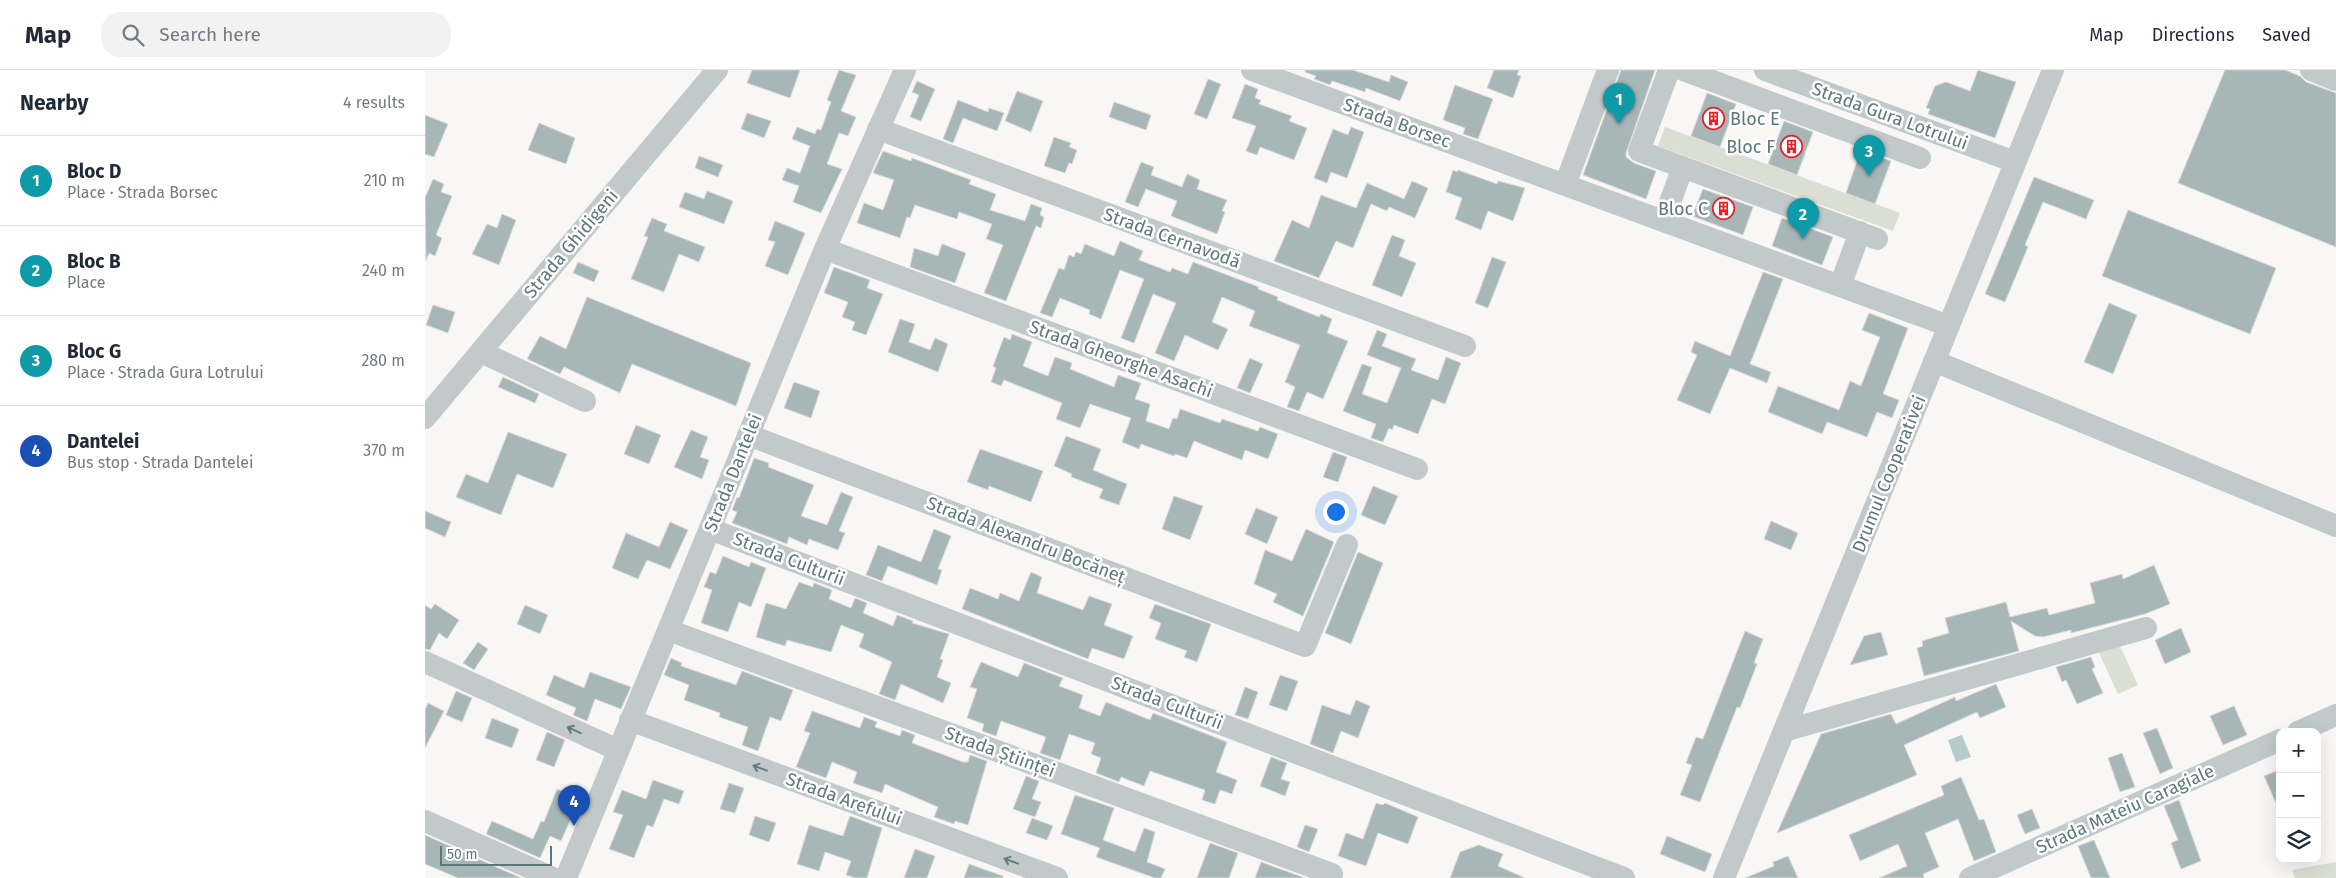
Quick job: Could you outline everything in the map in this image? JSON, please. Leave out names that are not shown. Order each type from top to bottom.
[{"type":"street","name":"Strada Ghidigeni","points":[[425,418],[717,70]]},
{"type":"street","name":"Strada Dantelei","points":[[566,878],[825,249],[905,70]]},
{"type":"street","name":"Strada Borsec","points":[[1252,70],[1949,326]]},
{"type":"street","points":[[1565,185],[1608,70]]},
{"type":"street","points":[[1669,70],[1639,151],[1869,236],[1840,286]]},
{"type":"street","points":[[1683,70],[1921,158]]},
{"type":"street","name":"Strada Gura Lotrului","points":[[1765,70],[2015,162]]},
{"type":"street","name":"Drumul Cooperativei","points":[[1724,878],[2053,70]]},
{"type":"street","points":[[2311,70],[2336,80]]},
{"type":"street","name":"Strada Cernavodă","points":[[878,129],[1465,346]]},
{"type":"street","points":[[1663,221],[1683,167]]},
{"type":"street","name":"Strada Gheorghe Asachi","points":[[825,249],[1417,470]]},
{"type":"street","points":[[481,352],[585,401]]},
{"type":"street","points":[[1934,361],[2336,526]]},
{"type":"street","name":"Strada Alexandru Bocăneț","points":[[748,435],[1305,646],[1347,545]]},
{"type":"street","name":"Strada Culturii","points":[[710,529],[1624,878]]},
{"type":"street","points":[[1784,732],[2146,628]]},
{"type":"street","name":"Strada Științei","points":[[668,630],[1332,874]]},
{"type":"street","points":[[425,662],[618,750]]},
{"type":"street","points":[[2307,728],[2336,715]]},
{"type":"street","name":"Strada Arefului","points":[[630,720],[1057,878]]},
{"type":"street","name":"Strada Mateiu Caragiale","points":[[1970,878],[2276,742]]},
{"type":"street","points":[[425,820],[553,878]]},
{"type":"shaded area","points":[[1665,127],[1900,213],[1893,231],[1658,146]]},
{"type":"shaded area","points":[[2119,644],[2138,685],[2118,694],[2099,653]]},
{"type":"shaded area","points":[[1962,735],[1971,757],[1956,762],[1948,740]]},
{"type":"shaded area","points":[[2336,862],[2336,878],[2295,878],[2292,870]]},
{"type":"building","points":[[752,70],[800,70],[790,98],[747,83]]},
{"type":"building","points":[[839,70],[856,75],[841,111],[856,117],[848,136],[839,133],[827,164],[842,169],[821,213],[793,202],[799,186],[782,180],[787,168],[800,173],[810,146],[792,139],[797,127],[815,134],[817,129],[821,130],[831,102],[827,100]]},
{"type":"building","points":[[1305,70],[1353,70],[1389,82],[1391,75],[1408,82],[1400,101],[1366,88],[1365,92],[1332,81],[1330,85],[1314,79],[1316,76],[1305,72]]},
{"type":"building","points":[[1494,70],[1519,70],[1517,75],[1521,76],[1513,98],[1487,88]]},
{"type":"building","points":[[1621,70],[1655,70],[1626,153],[1626,157],[1634,163],[1656,171],[1646,199],[1583,175]]},
{"type":"building","points":[[1978,70],[2016,82],[1995,138],[1928,114],[1930,109],[1926,108],[1935,86],[1946,82],[1970,91]]},
{"type":"building","points":[[2225,70],[2285,70],[2300,76],[2306,82],[2336,93],[2336,247],[2178,183]]},
{"type":"building","points":[[1208,79],[1221,84],[1207,119],[1194,114]]},
{"type":"building","points":[[917,81],[935,89],[921,121],[910,117],[919,95],[912,92]]},
{"type":"building","points":[[1245,84],[1258,89],[1255,98],[1261,100],[1259,104],[1292,116],[1289,121],[1307,128],[1294,160],[1260,147],[1257,155],[1246,151],[1256,126],[1232,118]]},
{"type":"building","points":[[1455,85],[1493,99],[1478,139],[1463,134],[1465,128],[1443,120]]},
{"type":"building","points":[[1017,91],[1043,101],[1031,132],[1005,121]]},
{"type":"building","name":"Bloc E","points":[[1707,93],[1736,104],[1720,147],[1691,136]]},
{"type":"building","points":[[958,100],[988,112],[989,108],[1004,113],[997,131],[963,118],[953,143],[943,139]]},
{"type":"building","points":[[1114,102],[1151,115],[1146,130],[1109,117]]},
{"type":"building","points":[[747,113],[771,121],[764,138],[741,129]]},
{"type":"building","points":[[425,115],[448,124],[434,157],[425,154]]},
{"type":"building","name":"Bloc F","points":[[1784,121],[1813,132],[1797,175],[1768,164]]},
{"type":"building","points":[[539,123],[575,138],[566,164],[528,150]]},
{"type":"building","points":[[1351,127],[1364,132],[1347,178],[1331,172],[1327,183],[1314,178],[1333,129],[1348,135]]},
{"type":"building","points":[[1054,137],[1071,143],[1069,147],[1077,150],[1072,164],[1069,163],[1065,173],[1044,166]]},
{"type":"building","points":[[1861,150],[1891,161],[1875,204],[1846,193]]},
{"type":"building","points":[[883,151],[911,161],[912,158],[971,180],[969,184],[996,194],[990,210],[1025,221],[1031,204],[1042,208],[1040,215],[1044,217],[1041,228],[1036,226],[1006,301],[984,293],[1003,245],[986,239],[992,224],[959,212],[957,219],[915,205],[910,218],[907,217],[900,238],[857,223],[864,203],[883,210],[894,180],[873,173]]},
{"type":"building","points":[[699,156],[723,165],[718,177],[695,168]]},
{"type":"building","points":[[1141,162],[1154,167],[1151,175],[1182,187],[1187,174],[1200,180],[1197,189],[1227,200],[1222,211],[1225,212],[1217,234],[1171,216],[1177,201],[1146,189],[1138,207],[1125,202]]},
{"type":"building","points":[[1453,170],[1457,172],[1458,170],[1497,184],[1498,181],[1525,188],[1513,221],[1488,211],[1481,230],[1455,219],[1462,198],[1446,192]]},
{"type":"building","points":[[2034,177],[2094,200],[2086,219],[2043,202],[2025,245],[2028,247],[2005,302],[1985,294]]},
{"type":"building","points":[[433,179],[444,184],[441,192],[452,196],[436,235],[442,238],[435,256],[429,253],[426,261],[425,198]]},
{"type":"building","points":[[1412,181],[1428,188],[1415,218],[1389,207],[1387,211],[1371,204],[1353,248],[1336,241],[1319,278],[1274,261],[1292,220],[1309,228],[1321,195],[1356,208],[1367,183],[1404,199]]},
{"type":"building","name":"Bloc C","points":[[1703,189],[1753,207],[1743,235],[1692,216]]},
{"type":"building","points":[[707,191],[733,201],[724,224],[679,207],[685,192],[704,199]]},
{"type":"building","points":[[2128,210],[2276,268],[2250,334],[2102,276]]},
{"type":"building","points":[[502,214],[516,220],[499,265],[472,254],[487,224],[497,228]]},
{"type":"building","points":[[652,218],[667,224],[664,231],[705,247],[699,262],[679,254],[664,292],[631,279],[648,237],[644,236]]},
{"type":"building","points":[[1782,218],[1833,237],[1822,265],[1772,246]]},
{"type":"building","points":[[775,221],[805,233],[788,275],[765,266],[775,242],[768,240]]},
{"type":"building","points":[[1392,235],[1405,240],[1399,256],[1416,263],[1402,297],[1372,285]]},
{"type":"building","points":[[1120,241],[1143,251],[1139,260],[1170,272],[1172,268],[1188,274],[1193,262],[1259,287],[1258,289],[1278,297],[1277,300],[1319,317],[1321,314],[1332,319],[1327,333],[1348,341],[1323,399],[1307,392],[1299,411],[1287,407],[1295,387],[1285,382],[1300,345],[1249,326],[1255,311],[1222,297],[1212,322],[1228,329],[1218,350],[1185,335],[1174,361],[1155,353],[1176,303],[1153,294],[1134,343],[1121,338],[1144,279],[1120,270],[1101,319],[1089,314],[1090,310],[1060,298],[1052,317],[1040,313],[1059,268],[1064,270],[1069,255],[1074,257],[1076,252],[1081,254],[1085,244],[1114,256]]},
{"type":"building","points":[[942,244],[966,253],[955,283],[910,267],[914,248],[938,256]]},
{"type":"building","points":[[1492,257],[1506,262],[1488,308],[1475,303]]},
{"type":"building","points":[[578,262],[599,271],[594,282],[573,273]]},
{"type":"building","points":[[834,267],[870,280],[867,288],[883,294],[866,335],[852,330],[855,322],[842,317],[848,302],[824,293]]},
{"type":"building","points":[[1763,272],[1783,279],[1750,364],[1771,372],[1767,383],[1730,368],[1710,414],[1677,400],[1697,355],[1691,352],[1695,341],[1730,356]]},
{"type":"building","points":[[587,297],[751,363],[736,406],[632,364],[620,393],[564,367],[560,374],[527,359],[540,336],[566,349]]},
{"type":"building","points":[[2109,303],[2137,315],[2113,374],[2084,362]]},
{"type":"building","points":[[433,305],[455,312],[448,333],[426,325]]},
{"type":"building","points":[[1869,313],[1908,328],[1883,394],[1899,400],[1892,418],[1877,412],[1867,437],[1827,422],[1822,434],[1768,412],[1778,386],[1839,410],[1850,381],[1861,386],[1880,337],[1862,330]]},
{"type":"building","points":[[900,319],[915,324],[909,342],[930,350],[935,338],[948,344],[938,372],[888,352]]},
{"type":"building","points":[[1377,330],[1387,334],[1382,346],[1416,359],[1411,370],[1438,380],[1446,357],[1461,363],[1445,404],[1432,399],[1418,434],[1394,425],[1392,430],[1389,428],[1383,442],[1371,438],[1376,424],[1343,411],[1362,364],[1372,367],[1362,394],[1387,403],[1401,368],[1367,355]]},
{"type":"building","points":[[1012,334],[1032,342],[1023,366],[1048,376],[1055,357],[1072,363],[1070,369],[1114,387],[1118,375],[1141,383],[1135,399],[1150,404],[1146,421],[1169,429],[1173,418],[1177,419],[1180,409],[1220,423],[1222,419],[1258,431],[1260,427],[1278,434],[1268,459],[1245,450],[1242,460],[1194,441],[1187,458],[1175,454],[1174,456],[1141,444],[1139,449],[1122,442],[1131,418],[1090,404],[1080,428],[1056,419],[1062,403],[1004,380],[1001,386],[991,382],[996,368],[993,366],[1004,337],[1010,340]]},
{"type":"building","points":[[1250,358],[1263,364],[1250,393],[1237,388]]},
{"type":"building","points":[[503,377],[539,394],[535,403],[498,387]]},
{"type":"building","points":[[794,382],[820,391],[811,418],[784,408]]},
{"type":"building","points":[[636,425],[661,435],[649,464],[624,454]]},
{"type":"building","points":[[691,430],[708,437],[700,457],[709,460],[702,479],[674,467]]},
{"type":"building","points":[[508,432],[567,454],[553,488],[517,474],[501,515],[456,497],[466,474],[488,483]]},
{"type":"building","points":[[1066,436],[1101,449],[1093,470],[1127,484],[1119,505],[1099,498],[1103,489],[1071,477],[1072,474],[1054,466]]},
{"type":"building","points":[[980,449],[1043,471],[1031,502],[989,486],[988,490],[967,482]]},
{"type":"building","points":[[1333,452],[1347,457],[1338,482],[1323,477]]},
{"type":"building","points":[[754,458],[769,463],[768,467],[814,485],[801,516],[827,525],[841,492],[853,497],[839,531],[845,533],[838,550],[809,539],[807,545],[789,537],[787,544],[732,523],[737,512],[732,510],[737,497],[739,498]]},
{"type":"building","points":[[1373,486],[1398,496],[1385,525],[1361,515]]},
{"type":"building","points":[[1174,496],[1203,506],[1190,540],[1162,529]]},
{"type":"building","points":[[1256,508],[1278,517],[1267,544],[1245,534]]},
{"type":"building","points":[[425,511],[451,522],[445,537],[425,528]]},
{"type":"building","points":[[1771,521],[1798,533],[1791,550],[1764,539]]},
{"type":"building","points":[[670,522],[688,530],[670,569],[647,560],[638,579],[612,568],[626,533],[659,547]]},
{"type":"building","points":[[934,529],[951,536],[938,569],[942,570],[937,585],[888,566],[882,581],[866,575],[878,545],[921,562]]},
{"type":"building","points":[[1306,529],[1334,542],[1303,616],[1273,602],[1277,594],[1254,584],[1265,550],[1292,561]]},
{"type":"building","points":[[1358,552],[1383,563],[1351,644],[1325,633]]},
{"type":"building","points":[[723,556],[749,567],[751,562],[766,568],[751,607],[739,602],[728,632],[701,623],[712,590],[704,587],[710,572],[716,574]]},
{"type":"building","points":[[2154,565],[2170,604],[2145,614],[2071,633],[2071,630],[2043,637],[2035,636],[2011,621],[2019,651],[1924,676],[1917,648],[1923,646],[1922,641],[1949,633],[1945,618],[2006,602],[2010,617],[2047,608],[2049,615],[2095,603],[2090,583],[2122,574],[2123,579]]},
{"type":"building","points":[[1031,572],[1042,577],[1037,593],[1083,610],[1089,596],[1112,604],[1104,625],[1133,636],[1124,659],[1092,648],[1088,659],[962,609],[970,588],[998,599],[1000,593],[1019,601]]},
{"type":"building","points":[[799,582],[813,587],[814,583],[832,590],[829,599],[851,608],[855,598],[867,603],[863,613],[893,626],[897,615],[913,621],[912,623],[949,634],[940,659],[943,660],[937,677],[951,683],[943,703],[901,684],[895,700],[879,694],[892,662],[859,647],[864,634],[841,625],[831,652],[787,640],[785,646],[756,637],[766,603],[786,609]]},
{"type":"building","points":[[435,604],[459,620],[447,639],[439,633],[430,650],[425,649],[425,605],[431,609]]},
{"type":"building","points":[[1155,604],[1211,624],[1197,662],[1184,657],[1187,651],[1155,639],[1161,623],[1149,618]]},
{"type":"building","points":[[525,605],[548,615],[540,634],[517,624]]},
{"type":"building","points":[[2181,628],[2191,652],[2165,664],[2155,640]]},
{"type":"building","points":[[1745,631],[1763,639],[1754,663],[1757,664],[1740,708],[1737,707],[1700,802],[1680,795],[1692,765],[1686,763],[1696,737],[1703,739]]},
{"type":"building","points":[[1881,632],[1888,655],[1850,665],[1864,636]]},
{"type":"building","points":[[478,642],[488,649],[474,670],[463,663]]},
{"type":"building","points":[[2091,657],[2095,667],[2092,669],[2103,693],[2077,704],[2066,680],[2062,682],[2056,667]]},
{"type":"building","points":[[671,658],[682,663],[681,666],[736,685],[742,671],[793,690],[781,721],[770,717],[758,751],[742,745],[748,727],[719,717],[720,713],[684,700],[689,685],[664,675]]},
{"type":"building","points":[[981,662],[1018,677],[1024,663],[1063,678],[1059,686],[1083,695],[1079,708],[1100,716],[1106,702],[1150,720],[1153,713],[1227,742],[1216,772],[1237,780],[1232,794],[1220,790],[1215,804],[1202,800],[1205,790],[1150,771],[1144,786],[1121,777],[1119,782],[1096,773],[1101,758],[1091,754],[1095,743],[1069,734],[1060,760],[1040,753],[1046,737],[1001,721],[996,736],[982,731],[984,724],[967,718],[977,689],[970,687]]},
{"type":"building","points":[[590,672],[631,687],[621,709],[595,699],[587,721],[573,715],[576,708],[546,695],[554,675],[584,688]]},
{"type":"building","points":[[1280,675],[1298,681],[1287,711],[1269,705]]},
{"type":"building","points":[[1996,684],[2006,707],[1980,718],[1977,712],[1904,745],[1917,775],[1777,833],[1821,734],[1891,714],[1896,724],[1955,697],[1956,701]]},
{"type":"building","points":[[1245,687],[1258,692],[1248,719],[1235,715]]},
{"type":"building","points":[[456,691],[472,698],[462,722],[446,715]]},
{"type":"building","points":[[1356,700],[1370,706],[1358,738],[1341,731],[1333,753],[1310,744],[1322,705],[1350,715]]},
{"type":"building","points":[[428,703],[444,711],[425,748],[425,710]]},
{"type":"building","points":[[2234,706],[2247,735],[2223,745],[2210,716]]},
{"type":"building","points":[[812,711],[860,728],[864,717],[877,722],[875,727],[900,736],[902,730],[915,735],[912,743],[963,762],[968,762],[970,755],[987,761],[968,825],[955,821],[954,824],[934,817],[938,807],[885,784],[882,793],[853,783],[857,772],[832,762],[826,778],[796,767],[810,733],[804,731]]},
{"type":"building","points":[[492,718],[519,729],[512,748],[485,738]]},
{"type":"building","points":[[2157,728],[2173,768],[2160,774],[2143,733]]},
{"type":"building","points":[[547,732],[565,740],[554,767],[536,760]]},
{"type":"building","points":[[2122,753],[2135,787],[2120,792],[2108,758]]},
{"type":"building","points":[[1271,757],[1287,763],[1281,779],[1290,782],[1285,796],[1260,786]]},
{"type":"building","points":[[2276,772],[2276,803],[2264,776]]},
{"type":"building","points":[[1026,776],[1039,781],[1032,799],[1041,802],[1035,817],[1013,809]]},
{"type":"building","points":[[1961,777],[1979,820],[1984,819],[1996,852],[1974,861],[1958,819],[1925,833],[1939,867],[1923,874],[1924,878],[1879,878],[1907,866],[1898,844],[1860,861],[1849,835],[1944,795],[1941,786]]},
{"type":"building","points":[[653,780],[684,791],[679,804],[664,799],[653,827],[647,825],[634,858],[609,849],[623,815],[613,812],[622,790],[646,799]]},
{"type":"building","points":[[729,783],[744,788],[735,813],[720,809]]},
{"type":"building","points":[[557,789],[580,798],[561,841],[550,836],[540,858],[486,834],[492,821],[533,839],[541,821],[544,822]]},
{"type":"building","points":[[1075,795],[1114,808],[1103,840],[1135,852],[1144,828],[1155,832],[1147,862],[1165,869],[1161,878],[1155,878],[1096,857],[1100,848],[1061,834]]},
{"type":"building","points":[[2179,800],[2201,861],[2181,869],[2171,843],[2178,840],[2164,806]]},
{"type":"building","points":[[1376,803],[1383,805],[1385,803],[1418,817],[1408,844],[1378,833],[1366,866],[1338,856],[1346,833],[1363,839]]},
{"type":"building","points":[[2032,809],[2040,828],[2025,834],[2017,815]]},
{"type":"building","points":[[755,816],[776,823],[769,842],[749,835]]},
{"type":"building","points":[[850,816],[882,828],[867,878],[855,878],[846,875],[851,861],[825,852],[819,871],[797,864],[809,825],[843,836]]},
{"type":"building","points":[[1032,818],[1053,826],[1047,840],[1026,833]]},
{"type":"building","points":[[1305,825],[1318,829],[1309,852],[1297,847]]},
{"type":"building","points":[[425,835],[521,878],[458,878],[425,864]]},
{"type":"building","points":[[1667,836],[1712,854],[1705,872],[1660,854]]},
{"type":"building","points":[[2094,840],[2110,878],[2091,878],[2078,846]]},
{"type":"building","points":[[1210,843],[1238,853],[1229,878],[1197,878]]},
{"type":"building","points":[[1479,845],[1503,854],[1498,866],[1525,878],[1450,878],[1460,852]]},
{"type":"building","points":[[915,849],[935,856],[927,878],[904,878]]},
{"type":"building","points":[[1788,856],[1798,878],[1745,878],[1774,866],[1773,862]]},
{"type":"building","points":[[1261,862],[1305,878],[1255,878]]},
{"type":"building","points":[[969,864],[1003,876],[1003,878],[964,878]]},
{"type":"place","name":"Bloc E","points":[[1714,119]]},
{"type":"place","name":"Bloc D","points":[[1619,124]]},
{"type":"place","name":"Bloc F","points":[[1791,147]]},
{"type":"place","name":"Bloc G","points":[[1869,176]]},
{"type":"place","name":"Bloc C","points":[[1724,209]]},
{"type":"place","name":"Bloc B","points":[[1803,239]]},
{"type":"place","name":"Dantelei","points":[[574,826]]}]
